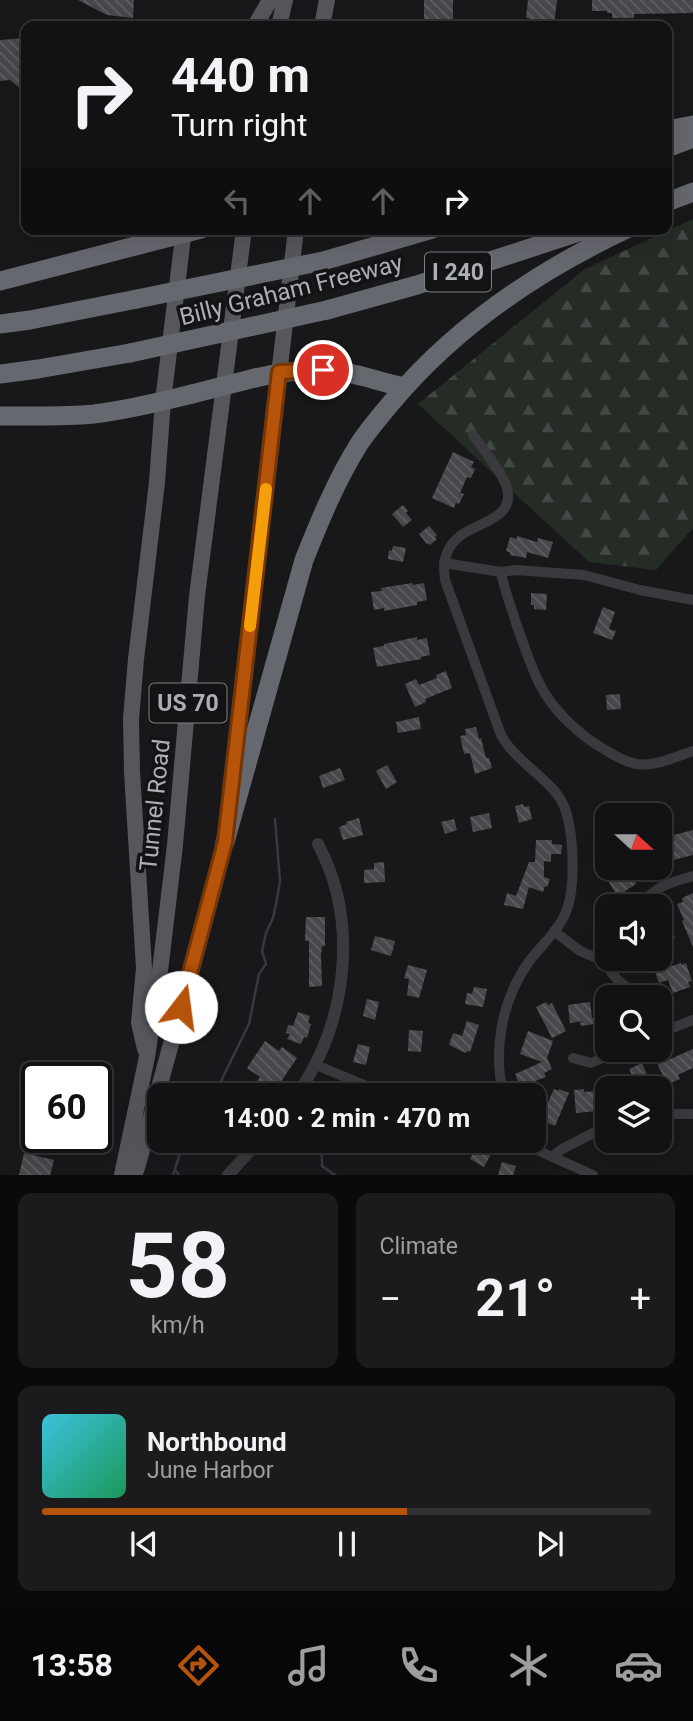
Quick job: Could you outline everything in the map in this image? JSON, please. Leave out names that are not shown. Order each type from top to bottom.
[{"type":"highway","points":[[672,129],[693,125]]},
{"type":"highway","points":[[672,146],[693,138]]},
{"type":"highway","points":[[672,200],[690,193]]},
{"type":"highway","points":[[672,205],[690,193]]},
{"type":"highway","points":[[0,281],[174,235]]},
{"type":"highway","name":"Billy Graham Freeway","points":[[0,324],[323,261],[412,235]]},
{"type":"highway","name":"Billy Graham Freeway","points":[[0,374],[130,353],[327,310],[417,285],[570,235]]},
{"type":"highway","points":[[225,842],[304,560],[337,482],[360,443],[405,387],[462,331],[529,281],[614,235]]},
{"type":"highway","points":[[0,416],[97,413],[163,401],[279,372],[323,370],[348,373],[388,385],[405,387]]},
{"type":"main road","points":[[258,21],[270,0]]},
{"type":"main road","points":[[280,21],[285,0]]},
{"type":"main road","points":[[323,21],[327,0]]},
{"type":"main road","points":[[147,1057],[139,1023],[144,968],[131,719],[138,634],[157,482],[163,401],[188,235]]},
{"type":"main road","name":"Tunnel Road","points":[[122,1175],[147,1057],[160,971],[175,845],[197,596],[243,235]]},
{"type":"main road","points":[[134,1175],[225,842],[295,235]]},
{"type":"street","points":[[473,435],[500,474],[507,487],[508,498],[500,513],[455,541],[446,554],[445,580],[501,735],[514,754],[558,796],[566,812],[572,859],[572,880],[566,912],[527,964],[510,1000],[498,1053],[502,1083]]},
{"type":"street","points":[[444,563],[501,572],[516,570],[584,575],[640,590],[693,600]]},
{"type":"street","points":[[501,572],[503,585],[540,685],[554,704],[591,742],[634,764],[654,765],[693,751]]},
{"type":"street","points":[[304,1083],[316,1065],[327,1039],[337,1002],[344,957],[341,914],[327,861],[318,844]]},
{"type":"street","points":[[650,894],[660,887],[693,876]]},
{"type":"street","points":[[554,931],[580,951],[595,956]]},
{"type":"street","points":[[610,971],[626,985]]},
{"type":"street","points":[[672,1028],[693,1020]]},
{"type":"street","points":[[573,1058],[595,1062]]},
{"type":"street","points":[[316,1065],[360,1083]]},
{"type":"street","points":[[672,1114],[693,1114]]},
{"type":"street","points":[[552,1157],[595,1132]]},
{"type":"street","points":[[229,1175],[248,1153]]},
{"type":"street","points":[[543,1153],[593,1175]]},
{"type":"green space","points":[[693,219],[693,528],[656,570],[589,562],[418,404],[585,269],[658,235],[672,235],[672,229]]},
{"type":"building","points":[[78,0],[134,0],[133,18],[107,15]]},
{"type":"building","points":[[424,0],[453,0],[453,21],[424,21]]},
{"type":"building","points":[[528,0],[557,0],[555,21],[528,21],[529,18],[526,18]]},
{"type":"building","points":[[592,0],[693,0],[693,11],[612,18],[612,13],[607,11],[592,11]]},
{"type":"building","points":[[21,38],[21,89],[10,80],[0,81],[0,40]]},
{"type":"building","points":[[453,452],[474,462],[471,467],[475,469],[471,478],[467,477],[460,493],[464,494],[454,508],[432,498]]},
{"type":"building","points":[[403,505],[412,520],[403,527],[392,514]]},
{"type":"building","points":[[429,526],[437,535],[437,539],[430,545],[419,534]]},
{"type":"building","points":[[517,536],[537,542],[538,538],[553,542],[548,558],[527,552],[526,558],[510,555],[511,553],[506,551],[510,537],[517,539]]},
{"type":"building","points":[[393,546],[406,548],[403,562],[388,559],[389,550],[392,551]]},
{"type":"building","points":[[424,583],[427,600],[417,602],[417,605],[384,611],[384,608],[374,610],[371,592]]},
{"type":"building","points":[[531,593],[547,594],[546,610],[534,609],[534,605],[531,605]]},
{"type":"building","points":[[603,607],[615,612],[609,629],[616,631],[612,640],[593,633]]},
{"type":"building","points":[[417,637],[417,640],[427,638],[430,655],[377,667],[373,648]]},
{"type":"building","points":[[446,671],[452,688],[425,699],[426,702],[415,707],[405,684],[416,679],[419,685]]},
{"type":"building","points":[[620,694],[621,709],[607,710],[606,695]]},
{"type":"building","points":[[419,717],[421,729],[398,733],[396,722]]},
{"type":"building","points":[[476,727],[492,768],[475,774],[470,753],[464,754],[460,736],[466,735],[465,729]]},
{"type":"building","points":[[387,765],[397,782],[386,789],[376,771]]},
{"type":"building","points":[[340,768],[345,780],[323,788],[319,776]]},
{"type":"building","points":[[523,804],[524,807],[529,806],[532,819],[519,823],[515,806]]},
{"type":"building","points":[[489,813],[492,828],[473,832],[470,817]]},
{"type":"building","points":[[359,818],[363,835],[343,840],[339,827]]},
{"type":"building","points":[[454,819],[457,830],[445,834],[441,822]]},
{"type":"building","points":[[693,830],[693,855],[673,860],[672,864],[672,835]]},
{"type":"building","points":[[536,840],[552,840],[552,844],[562,845],[561,854],[551,854],[551,862],[544,861],[544,877],[550,879],[547,887],[545,886],[543,892],[529,887],[523,909],[504,905],[507,893],[516,896],[529,862],[535,862]]},
{"type":"building","points":[[384,862],[385,882],[364,883],[364,870],[374,869],[374,863]]},
{"type":"building","points":[[608,880],[634,880],[636,884],[625,891],[627,894],[616,894]]},
{"type":"building","points":[[693,893],[693,947],[677,904],[683,902],[682,898]]},
{"type":"building","points":[[306,917],[325,917],[325,946],[322,946],[321,954],[322,986],[309,987]]},
{"type":"building","points":[[375,936],[395,941],[391,956],[371,950]]},
{"type":"building","points":[[686,963],[692,981],[688,982],[690,987],[673,993],[668,980],[659,983],[655,972],[672,971],[672,966]]},
{"type":"building","points":[[408,965],[427,970],[419,998],[407,995],[409,979],[404,978]]},
{"type":"building","points":[[474,987],[487,989],[483,1007],[465,1004],[467,993],[472,994]]},
{"type":"building","points":[[367,999],[379,1002],[375,1020],[363,1016]]},
{"type":"building","points":[[546,1002],[548,1005],[552,1003],[566,1031],[552,1038],[536,1007]]},
{"type":"building","points":[[590,1002],[595,1024],[581,1026],[580,1023],[584,1021],[570,1023],[568,1005]]},
{"type":"building","points":[[298,1012],[310,1016],[308,1023],[311,1024],[307,1038],[304,1037],[301,1044],[287,1039],[290,1034],[286,1033],[288,1025],[293,1026]]},
{"type":"building","points":[[467,1021],[479,1025],[470,1052],[466,1053],[449,1045],[453,1033],[462,1036]]},
{"type":"building","points":[[409,1030],[423,1031],[421,1052],[408,1051]]},
{"type":"building","points":[[528,1031],[553,1041],[547,1058],[552,1069],[544,1073],[546,1077],[535,1081],[538,1083],[519,1083],[515,1074],[542,1062],[520,1054]]},
{"type":"building","points":[[265,1041],[279,1051],[282,1047],[297,1058],[280,1083],[256,1083],[260,1077],[247,1068]]},
{"type":"building","points":[[358,1044],[370,1047],[366,1065],[353,1062]]},
{"type":"building","points":[[693,1049],[693,1068],[678,1075],[680,1079],[672,1083],[672,1076],[663,1076],[656,1062],[672,1062],[672,1058]]},
{"type":"building","points":[[642,1063],[648,1076],[632,1076],[629,1069]]},
{"type":"building","points":[[554,1089],[569,1093],[555,1126],[546,1122],[546,1107]]},
{"type":"building","points":[[574,1090],[595,1091],[595,1111],[576,1113]]},
{"type":"building","points":[[24,1153],[54,1160],[50,1175],[19,1175]]},
{"type":"building","points":[[473,1153],[491,1153],[484,1167],[470,1159]]},
{"type":"building","points":[[502,1162],[516,1166],[513,1175],[498,1175]]},
{"type":"waterway","points":[[219,1083],[249,1024],[259,974],[266,964],[262,951],[273,918],[280,881],[275,819]]},
{"type":"waterway","points":[[221,1081],[225,1083]]},
{"type":"waterway","points":[[173,1175],[180,1153]]},
{"type":"waterway","points":[[319,1153],[322,1156],[322,1166],[335,1175]]},
{"type":"waterway","points":[[175,1170],[179,1175]]},
{"type":"slow traffic","points":[[250,626],[266,489]]},
{"type":"route","points":[[181,1007],[225,842],[279,372],[323,370]]}]
